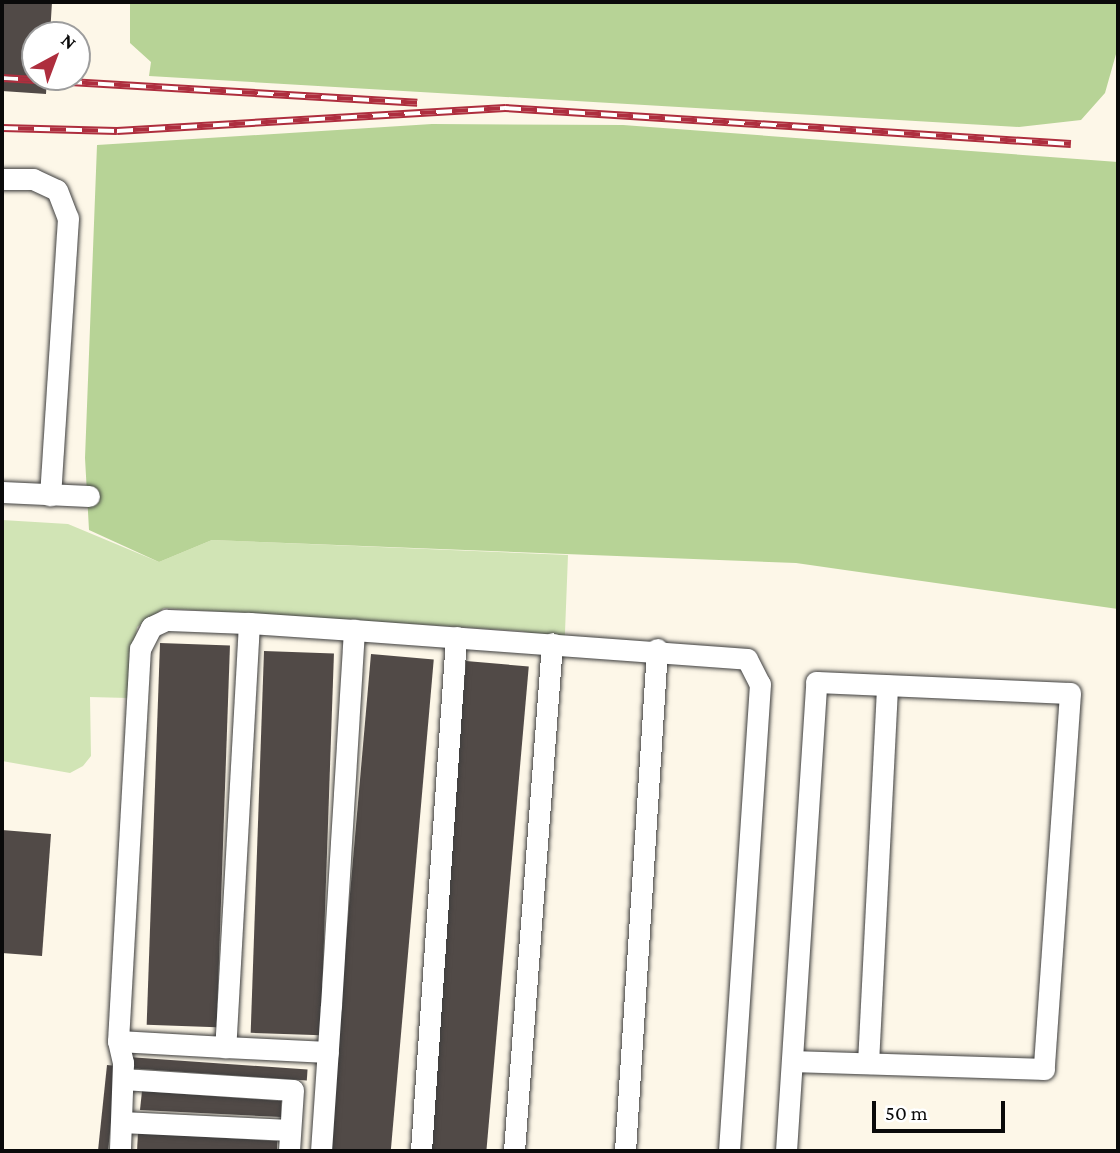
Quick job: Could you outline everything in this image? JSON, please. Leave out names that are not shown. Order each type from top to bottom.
[{"type":"street","points":[[2,179],[33,179],[57,190],[68,218],[50,495]]},
{"type":"street","points":[[2,492],[89,496]]},
{"type":"street","points":[[120,1151],[123,1079],[118,1041],[140,649],[151,627],[166,620],[456,636],[738,656],[760,684],[729,1151]]},
{"type":"street","points":[[225,1047],[249,623]]},
{"type":"street","points":[[321,1151],[354,630]]},
{"type":"street","points":[[421,1151],[456,636]]},
{"type":"street","points":[[514,1151],[552,643]]},
{"type":"street","points":[[625,1151],[657,649]]},
{"type":"street","points":[[786,1151],[816,682],[1070,692],[1044,1069],[793,1061]]},
{"type":"street","points":[[868,1063],[887,685]]},
{"type":"street","points":[[118,1041],[328,1052]]},
{"type":"street","points":[[123,1079],[293,1090],[289,1151]]},
{"type":"street","points":[[121,1122],[290,1129]]},
{"type":"green space","points":[[130,2],[1118,2],[1118,47],[1105,93],[1081,120],[1019,127],[149,76],[151,62],[130,43]]},
{"type":"green space","points":[[432,124],[623,125],[1118,162],[1118,609],[796,563],[212,540],[159,562],[89,530],[85,458],[97,145]]},
{"type":"green space","points":[[2,520],[68,524],[159,562],[212,540],[568,555],[564,658],[539,636],[522,631],[164,608],[137,627],[128,698],[90,697],[91,756],[83,766],[70,773],[2,761]]},
{"type":"building","points":[[2,2],[52,2],[51,21],[21,21],[21,91],[46,91],[46,94],[2,91]]},
{"type":"building","points":[[160,643],[230,645],[217,1027],[147,1025]]},
{"type":"building","points":[[264,651],[334,653],[321,1035],[251,1033]]},
{"type":"building","points":[[371,654],[434,659],[391,1151],[328,1150]]},
{"type":"building","points":[[466,661],[529,666],[486,1151],[423,1150]]},
{"type":"building","points":[[2,830],[51,834],[42,956],[2,953]]},
{"type":"building","points":[[128,1057],[308,1070],[307,1081],[127,1068]]},
{"type":"building","points":[[107,1065],[117,1066],[108,1151],[98,1151]]},
{"type":"building","points":[[142,1091],[281,1101],[281,1117],[140,1110]]},
{"type":"building","points":[[138,1133],[277,1141],[277,1151],[137,1151]]},
{"type":"railway","points":[[2,78],[417,103]]},
{"type":"railway","points":[[2,128],[117,131],[505,108],[1071,144]]}]
